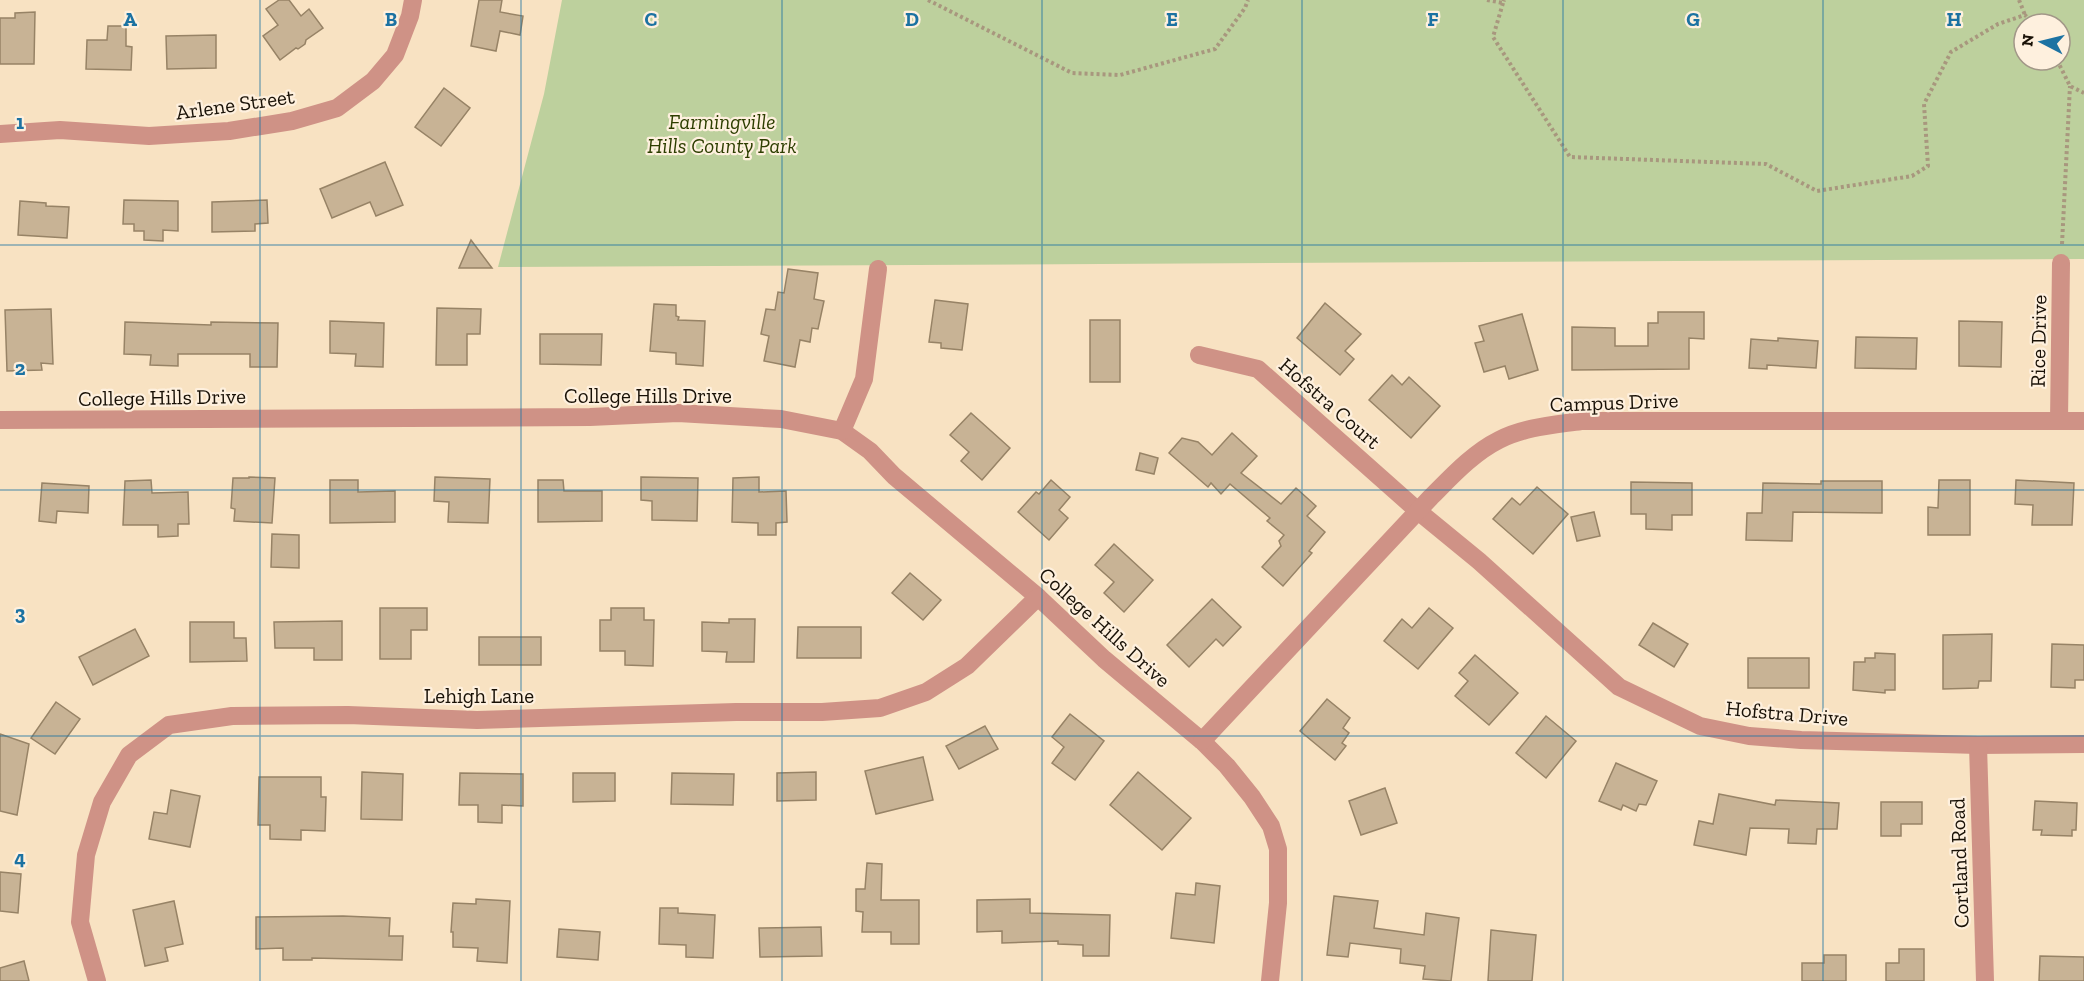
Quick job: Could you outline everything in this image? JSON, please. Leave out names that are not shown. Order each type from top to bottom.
[{"type":"street","name":"Arlene Street","points":[[0,134],[60,130],[148,136],[229,131],[292,122],[337,108],[374,81],[395,56],[410,16],[413,0]]},
{"type":"street","name":"Rice Drive","points":[[2059,421],[2061,263]]},
{"type":"street","points":[[843,431],[864,379],[878,269]]},
{"type":"street","name":"Hofstra Court","points":[[1199,355],[1257,369],[1418,510]]},
{"type":"street","name":"College Hills Drive","points":[[0,420],[590,417],[678,413],[781,419],[843,431],[870,451],[894,476],[1038,597],[1104,659],[1202,741],[1227,766],[1252,797],[1271,826],[1278,849],[1278,903],[1270,981]]},
{"type":"street","name":"Campus Drive","points":[[1202,741],[1461,467],[1499,440],[1532,428],[1581,421],[2084,421]]},
{"type":"street","name":"Hofstra Drive","points":[[1418,510],[1479,561],[1619,687],[1700,726],[1749,736],[1801,740],[1978,745],[2084,744]]},
{"type":"street","name":"Lehigh Lane","points":[[97,981],[80,922],[86,855],[102,802],[129,755],[170,725],[232,716],[348,715],[477,720],[736,712],[822,712],[880,708],[926,692],[967,666],[1038,597]]},
{"type":"street","name":"Cortland Road","points":[[1978,745],[1984,981]]},
{"type":"path","points":[[928,0],[1072,73],[1120,75],[1215,49],[1245,8],[1248,0]]},
{"type":"path","points":[[1487,0],[1504,1],[1493,37],[1570,157],[1766,164],[1817,191],[1912,176],[1928,166],[1924,104],[1951,52],[1998,24],[2012,19]]},
{"type":"path","points":[[2061,263],[2070,86],[2063,72]]},
{"type":"path","points":[[2070,86],[2084,93]]},
{"type":"green space","name":"Farmingville Hills County Park","points":[[562,0],[2084,0],[2084,259],[498,267],[544,94]]},
{"type":"building","points":[[279,0],[289,0],[301,16],[309,9],[323,28],[306,40],[305,44],[280,60],[263,36],[278,25],[266,9]]},
{"type":"building","points":[[479,0],[502,0],[500,12],[523,16],[520,35],[500,31],[496,51],[471,46]]},
{"type":"building","points":[[35,12],[34,64],[0,64],[0,18],[15,18],[15,13]]},
{"type":"building","points":[[108,26],[126,26],[126,46],[132,47],[131,70],[86,69],[87,40],[107,40]]},
{"type":"building","points":[[216,35],[216,68],[167,69],[166,36]]},
{"type":"building","points":[[444,88],[470,108],[441,146],[415,127]]},
{"type":"building","points":[[385,162],[403,205],[376,216],[370,202],[332,218],[320,189]]},
{"type":"building","points":[[124,200],[178,201],[178,231],[163,230],[163,241],[144,240],[144,231],[134,231],[134,224],[123,224]]},
{"type":"building","points":[[267,200],[268,223],[255,224],[255,231],[212,232],[212,202]]},
{"type":"building","points":[[20,201],[46,203],[46,206],[69,207],[67,238],[18,235]]},
{"type":"building","points":[[471,240],[492,268],[459,268]]},
{"type":"building","points":[[788,269],[818,273],[814,299],[824,301],[818,329],[812,328],[810,342],[800,340],[795,367],[764,361],[769,336],[761,334],[766,309],[775,310],[778,292],[784,293]]},
{"type":"building","points":[[935,300],[968,304],[962,350],[941,348],[941,343],[929,342]]},
{"type":"building","points":[[1325,303],[1361,334],[1345,351],[1354,359],[1340,375],[1297,338]]},
{"type":"building","points":[[654,304],[676,305],[678,320],[705,321],[703,366],[676,364],[676,353],[650,351]]},
{"type":"building","points":[[437,308],[481,309],[480,334],[467,334],[467,365],[436,365]]},
{"type":"building","points":[[51,309],[53,364],[41,363],[42,370],[7,371],[5,310]]},
{"type":"building","points":[[1658,312],[1704,312],[1704,339],[1689,338],[1689,369],[1572,370],[1572,327],[1615,328],[1615,346],[1648,346],[1648,323],[1658,323]]},
{"type":"building","points":[[1522,314],[1538,370],[1509,379],[1505,366],[1484,372],[1475,343],[1484,341],[1479,326]]},
{"type":"building","points":[[1090,320],[1120,320],[1120,382],[1090,382]]},
{"type":"building","points":[[330,321],[384,323],[383,367],[355,366],[356,354],[330,353]]},
{"type":"building","points":[[1959,321],[2002,322],[2001,367],[1959,366]]},
{"type":"building","points":[[125,322],[211,325],[211,322],[278,323],[277,367],[250,367],[250,354],[178,354],[178,366],[150,365],[151,355],[124,354]]},
{"type":"building","points":[[540,334],[602,334],[601,365],[540,364]]},
{"type":"building","points":[[1856,337],[1917,338],[1916,369],[1855,368]]},
{"type":"building","points":[[1778,338],[1818,341],[1816,368],[1767,365],[1767,369],[1749,368],[1751,339],[1778,341]]},
{"type":"building","points":[[1392,375],[1402,385],[1409,377],[1440,406],[1411,438],[1369,400]]},
{"type":"building","points":[[971,413],[1010,448],[982,480],[961,461],[969,452],[950,435]]},
{"type":"building","points":[[1232,433],[1257,456],[1241,473],[1281,504],[1296,488],[1316,506],[1307,516],[1325,532],[1309,551],[1312,553],[1283,586],[1262,567],[1281,546],[1279,541],[1284,535],[1267,521],[1270,518],[1230,484],[1221,494],[1211,483],[1208,487],[1169,453],[1182,438],[1198,442],[1212,455]]},
{"type":"building","points":[[1140,453],[1158,458],[1154,474],[1136,470]]},
{"type":"building","points":[[435,477],[490,479],[488,523],[448,522],[449,502],[434,501]]},
{"type":"building","points":[[641,477],[698,478],[697,521],[652,520],[652,501],[641,500]]},
{"type":"building","points":[[759,477],[759,492],[786,491],[787,522],[776,523],[776,535],[758,535],[758,523],[732,522],[733,478]]},
{"type":"building","points":[[233,478],[275,478],[272,523],[234,521],[235,509],[231,508]]},
{"type":"building","points":[[151,480],[152,493],[188,492],[189,524],[178,524],[178,536],[158,537],[158,525],[123,525],[125,481]]},
{"type":"building","points":[[330,480],[358,480],[358,492],[395,491],[395,522],[330,523]]},
{"type":"building","points":[[538,480],[563,480],[564,491],[602,491],[602,521],[538,522]]},
{"type":"building","points":[[1051,480],[1070,497],[1059,510],[1068,518],[1049,540],[1018,512],[1036,492],[1039,494]]},
{"type":"building","points":[[1939,480],[1970,480],[1970,535],[1928,535],[1928,507],[1938,508]]},
{"type":"building","points":[[2016,480],[2074,483],[2072,525],[2032,525],[2033,505],[2015,504]]},
{"type":"building","points":[[1821,481],[1882,481],[1882,513],[1793,512],[1792,541],[1746,540],[1747,513],[1762,513],[1763,483],[1821,484]]},
{"type":"building","points":[[1631,482],[1692,483],[1692,515],[1672,515],[1672,530],[1646,529],[1646,514],[1631,514]]},
{"type":"building","points":[[42,483],[89,486],[88,513],[57,511],[56,523],[39,521]]},
{"type":"building","points":[[1537,487],[1568,514],[1533,554],[1493,519],[1512,498],[1520,505]]},
{"type":"building","points":[[1594,512],[1600,536],[1577,541],[1571,517]]},
{"type":"building","points":[[272,534],[299,535],[299,568],[271,567]]},
{"type":"building","points":[[1114,544],[1153,580],[1124,612],[1104,593],[1114,582],[1095,565]]},
{"type":"building","points":[[910,573],[941,600],[923,620],[892,593]]},
{"type":"building","points":[[1212,599],[1241,627],[1223,646],[1216,639],[1189,667],[1167,645]]},
{"type":"building","points":[[380,608],[427,608],[427,630],[411,630],[411,659],[380,659]]},
{"type":"building","points":[[611,608],[644,608],[644,620],[654,620],[653,666],[625,665],[625,651],[600,651],[600,620],[611,620]]},
{"type":"building","points":[[1429,608],[1453,628],[1418,669],[1384,641],[1402,619],[1412,628]]},
{"type":"building","points":[[729,619],[755,619],[754,662],[726,662],[727,652],[702,651],[702,622],[729,623]]},
{"type":"building","points":[[342,621],[342,660],[314,660],[314,648],[275,648],[274,622]]},
{"type":"building","points":[[190,622],[234,622],[234,638],[246,638],[247,661],[190,662]]},
{"type":"building","points":[[1653,623],[1688,644],[1674,667],[1639,645]]},
{"type":"building","points":[[798,627],[861,627],[861,658],[797,658]]},
{"type":"building","points":[[135,629],[149,656],[93,685],[79,657]]},
{"type":"building","points":[[1992,634],[1991,681],[1979,681],[1978,688],[1943,689],[1943,635]]},
{"type":"building","points":[[479,637],[541,637],[541,665],[479,665]]},
{"type":"building","points":[[2052,644],[2084,645],[2084,680],[2075,680],[2075,688],[2051,687]]},
{"type":"building","points":[[1875,653],[1895,654],[1895,690],[1885,690],[1885,693],[1853,690],[1854,662],[1865,662],[1865,658],[1875,658]]},
{"type":"building","points":[[1475,655],[1518,693],[1489,725],[1455,696],[1468,681],[1459,673]]},
{"type":"building","points":[[1748,658],[1809,658],[1809,688],[1748,688]]},
{"type":"building","points":[[1327,699],[1350,718],[1343,728],[1349,733],[1342,743],[1346,746],[1335,760],[1300,731]]},
{"type":"building","points":[[56,702],[80,719],[55,754],[31,738]]},
{"type":"building","points":[[1070,714],[1104,741],[1075,780],[1052,763],[1064,747],[1052,737]]},
{"type":"building","points":[[1546,716],[1576,741],[1546,778],[1516,753]]},
{"type":"building","points":[[985,726],[998,749],[959,769],[946,746]]},
{"type":"building","points":[[0,734],[29,744],[17,815],[0,811]]},
{"type":"building","points":[[923,757],[933,800],[876,814],[865,771]]},
{"type":"building","points":[[1616,763],[1657,781],[1646,805],[1639,804],[1636,811],[1623,805],[1621,810],[1599,801]]},
{"type":"building","points":[[362,772],[403,774],[402,820],[361,819]]},
{"type":"building","points":[[816,772],[816,800],[777,801],[777,773]]},
{"type":"building","points":[[1138,772],[1191,818],[1162,850],[1110,805]]},
{"type":"building","points":[[460,773],[523,774],[523,806],[502,805],[502,823],[478,822],[478,805],[459,805]]},
{"type":"building","points":[[573,773],[615,773],[615,801],[573,802]]},
{"type":"building","points":[[672,773],[734,774],[733,805],[671,804]]},
{"type":"building","points":[[259,777],[321,777],[321,797],[326,797],[325,831],[301,830],[301,840],[270,839],[270,825],[258,825]]},
{"type":"building","points":[[1385,788],[1397,823],[1361,835],[1349,801]]},
{"type":"building","points":[[171,790],[200,796],[190,847],[149,839],[154,812],[167,814]]},
{"type":"building","points":[[1719,794],[1775,805],[1776,800],[1839,803],[1837,829],[1817,829],[1816,844],[1788,843],[1789,829],[1750,828],[1746,855],[1694,845],[1699,821],[1713,824]]},
{"type":"building","points":[[2035,801],[2077,803],[2076,830],[2072,830],[2072,836],[2041,835],[2042,830],[2033,830]]},
{"type":"building","points":[[1881,802],[1922,802],[1922,824],[1901,824],[1901,836],[1881,836]]},
{"type":"building","points":[[867,863],[882,864],[881,900],[919,900],[919,944],[891,944],[891,932],[862,932],[863,912],[856,911],[856,889],[865,889]]},
{"type":"building","points":[[0,872],[21,874],[18,913],[0,911]]},
{"type":"building","points":[[1196,883],[1220,886],[1214,943],[1171,938],[1176,893],[1195,895]]},
{"type":"building","points":[[1334,896],[1378,901],[1374,928],[1424,935],[1426,913],[1459,918],[1451,981],[1423,979],[1425,966],[1400,963],[1401,949],[1350,943],[1348,957],[1327,955]]},
{"type":"building","points":[[476,899],[510,901],[507,963],[477,961],[478,948],[453,947],[453,932],[451,932],[453,903],[476,904]]},
{"type":"building","points":[[1030,899],[1030,913],[1110,915],[1109,956],[1083,956],[1083,945],[1058,944],[1058,941],[1002,943],[1002,931],[977,932],[977,900]]},
{"type":"building","points":[[174,901],[183,944],[165,948],[168,961],[145,966],[133,910]]},
{"type":"building","points":[[660,908],[678,908],[678,913],[715,915],[713,958],[686,957],[686,945],[659,944]]},
{"type":"building","points":[[256,917],[390,918],[389,936],[403,936],[402,960],[312,958],[312,960],[283,960],[283,948],[256,949]]},
{"type":"building","points":[[821,927],[822,956],[760,957],[759,928]]},
{"type":"building","points":[[559,929],[600,932],[598,960],[557,957]]},
{"type":"building","points":[[1491,930],[1536,935],[1532,981],[1488,981]]},
{"type":"building","points":[[1899,949],[1924,949],[1924,981],[1886,981],[1886,963],[1899,963]]},
{"type":"building","points":[[1824,955],[1846,955],[1846,981],[1802,981],[1802,963],[1824,963]]},
{"type":"building","points":[[2040,956],[2084,957],[2084,981],[2039,981]]},
{"type":"building","points":[[24,961],[29,981],[0,981],[0,968]]}]
